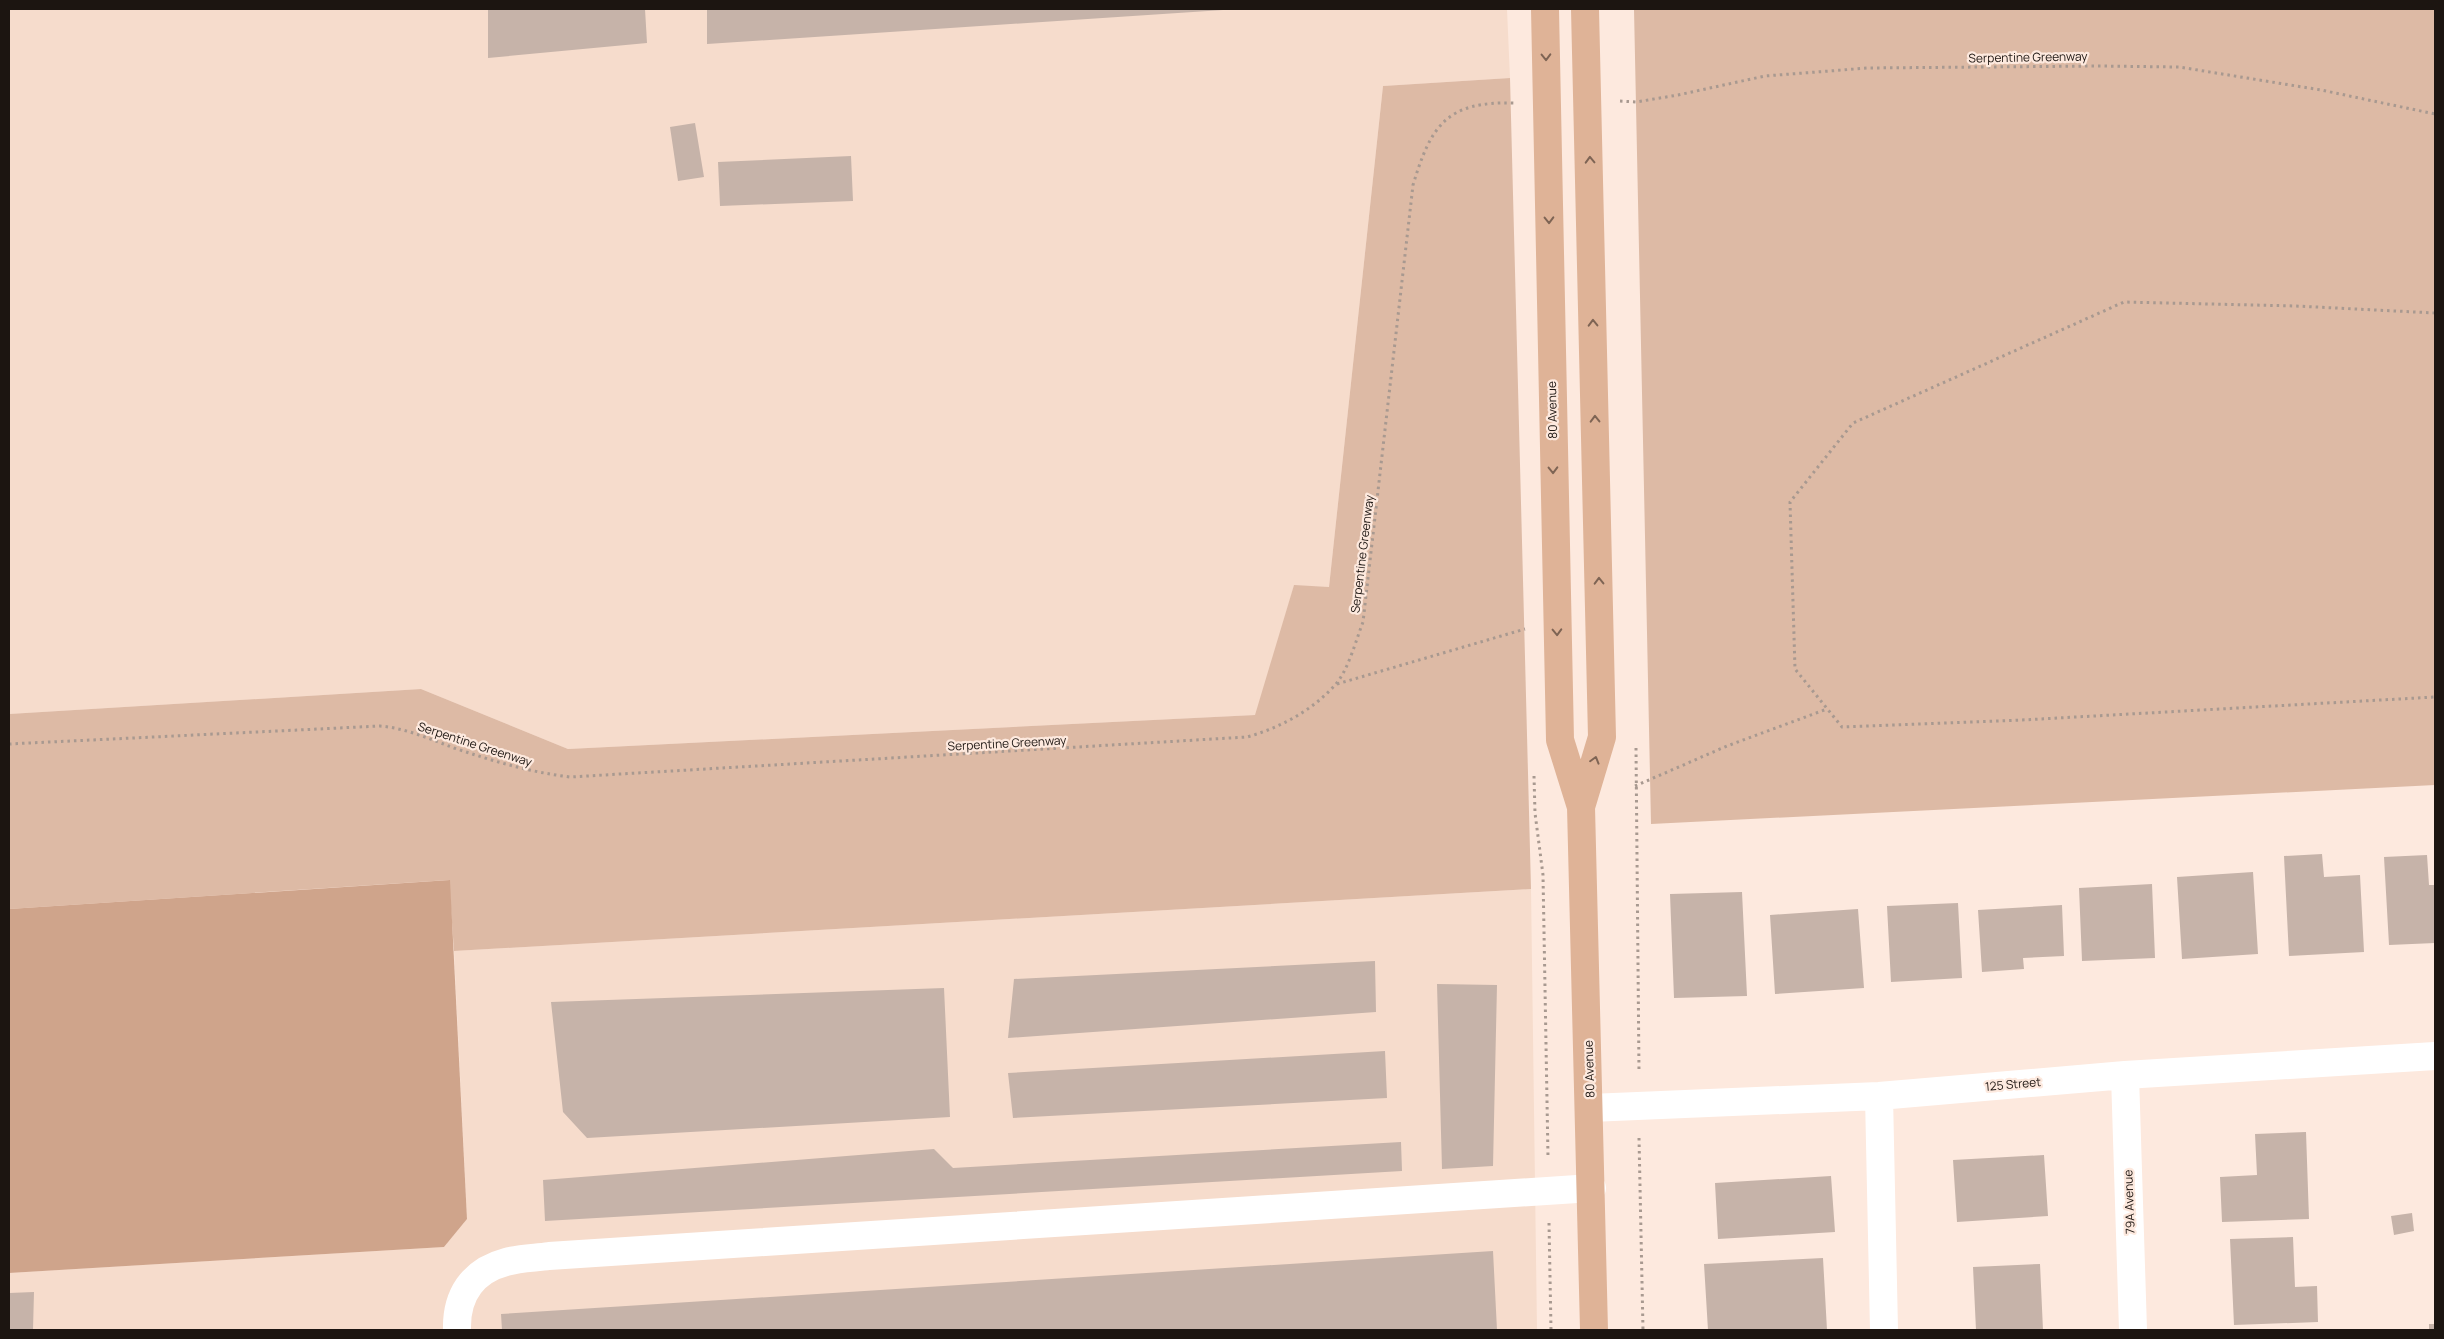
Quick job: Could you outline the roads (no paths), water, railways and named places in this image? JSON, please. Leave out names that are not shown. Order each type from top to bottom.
[{"type":"main road","name":"80 Avenue","points":[[1545,9],[1560,740],[1582,807],[1594,1330]]},
{"type":"main road","name":"80 Avenue","points":[[1582,807],[1602,737],[1585,9]]},
{"type":"street","name":"125 Street","points":[[1590,1108],[1879,1096],[2125,1075],[2435,1056]]},
{"type":"street","name":"79A Avenue","points":[[2125,1075],[2134,1330]]},
{"type":"street","points":[[1879,1096],[1884,1330]]},
{"type":"street","points":[[457,1330],[457,1315],[464,1291],[484,1272],[506,1262],[548,1256],[1592,1188]]}]
